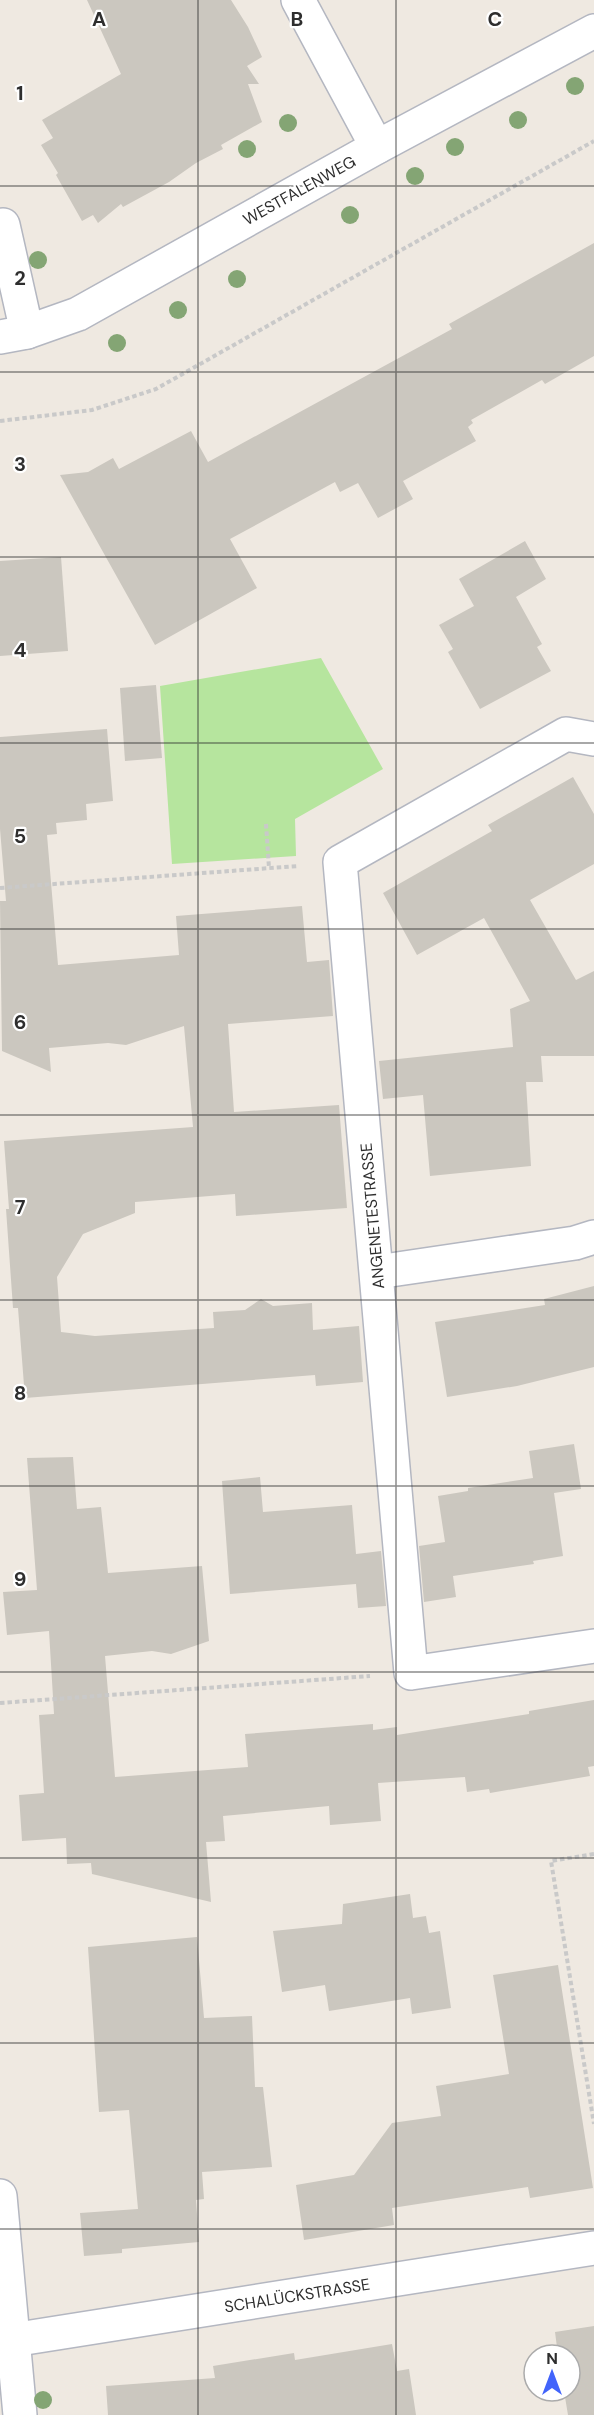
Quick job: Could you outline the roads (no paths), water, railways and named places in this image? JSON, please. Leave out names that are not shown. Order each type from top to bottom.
[{"type":"street","points":[[298,0],[377,147]]},
{"type":"street","name":"WESTFALENWEG","points":[[14,334],[78,314],[377,147],[594,31]]},
{"type":"street","points":[[3,225],[14,334]]},
{"type":"street","name":"ANGENETESTRASSE","points":[[594,739],[566,734],[340,862],[411,1673],[594,1646]]},
{"type":"street","points":[[377,1272],[575,1243],[594,1237]]},
{"type":"street","points":[[0,2196],[7,2341],[20,2415]]},
{"type":"street","name":"SCHALÜCKSTRASSE","points":[[7,2341],[594,2248]]}]
